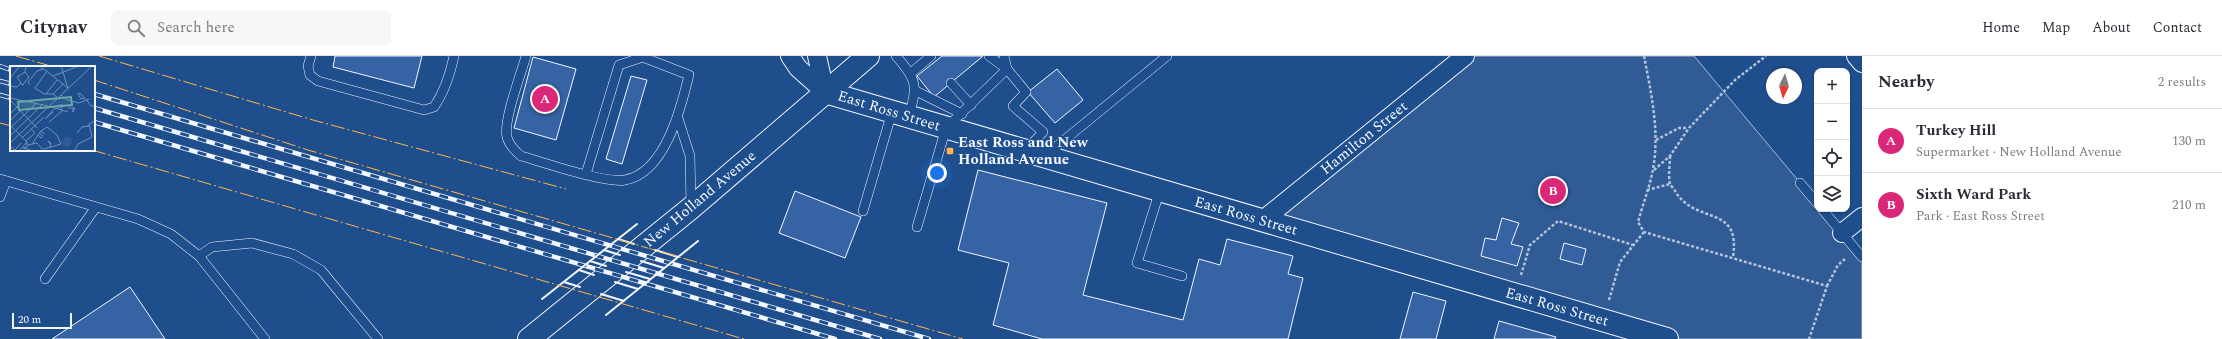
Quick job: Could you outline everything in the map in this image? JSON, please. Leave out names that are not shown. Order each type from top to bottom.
[{"type":"street","points":[[790,56],[798,68],[825,92]]},
{"type":"street","points":[[816,56],[825,92]]},
{"type":"street","name":"New Holland Avenue","points":[[529,339],[691,208],[868,56]]},
{"type":"street","name":"Hamilton Street","points":[[1263,220],[1464,56]]},
{"type":"street","points":[[1856,56],[1862,63]]},
{"type":"street","name":"East Ross Street","points":[[825,92],[900,114],[954,121],[1035,154],[1667,339]]},
{"type":"street","points":[[1842,232],[1862,216]]},
{"type":"lane","points":[[310,56],[308,66],[310,75],[318,80],[424,110],[434,107],[448,84],[454,56]]},
{"type":"lane","points":[[526,56],[506,123],[507,136],[513,149],[521,156],[607,180],[625,181],[640,176],[652,165],[678,118],[689,75],[640,57],[619,65],[586,174]]},
{"type":"lane","points":[[896,56],[911,73],[916,91],[954,121]]},
{"type":"lane","points":[[988,56],[1007,69],[1026,92],[1013,106],[1043,132],[1035,154]]},
{"type":"lane","points":[[1004,56],[1007,69]]},
{"type":"lane","points":[[1035,154],[1167,56]]},
{"type":"lane","points":[[911,73],[930,59]]},
{"type":"lane","points":[[917,227],[954,121],[1007,69]]},
{"type":"lane","points":[[951,83],[971,105]]},
{"type":"lane","points":[[863,211],[900,114],[916,91]]},
{"type":"lane","points":[[678,118],[690,156],[691,208]]},
{"type":"lane","points":[[0,197],[3,180],[154,224],[171,234],[199,256],[265,339]]},
{"type":"lane","points":[[1800,182],[1814,199]]},
{"type":"lane","points":[[1160,190],[1137,263],[1182,276]]},
{"type":"lane","points":[[45,279],[96,206]]},
{"type":"lane","points":[[1824,212],[1862,257]]},
{"type":"lane","points":[[199,256],[212,247],[252,244],[293,254],[321,270],[378,339]]},
{"type":"path","points":[[1644,56],[1651,89],[1656,140],[1653,170],[1638,222],[1644,232],[1733,257],[1827,286],[1809,339]]},
{"type":"path","points":[[1653,170],[1670,156],[1689,128],[1735,80],[1766,56]]},
{"type":"path","points":[[1656,140],[1679,128],[1689,128]]},
{"type":"path","points":[[1670,156],[1670,184],[1686,204],[1698,211],[1722,219],[1730,228],[1735,244],[1733,257]]},
{"type":"path","points":[[1647,190],[1670,184]]},
{"type":"path","points":[[1515,294],[1530,245],[1558,221],[1634,244]]},
{"type":"path","points":[[1603,320],[1620,262],[1644,232]]},
{"type":"shaded area","points":[[1465,56],[1694,56],[1814,199],[1814,212],[1824,212],[1862,257],[1862,339],[1667,339],[1263,220]]},
{"type":"building","points":[[335,56],[422,56],[414,88],[333,67]]},
{"type":"building","points":[[942,56],[983,56],[934,97],[917,76]]},
{"type":"building","points":[[533,57],[576,69],[556,140],[514,128]]},
{"type":"building","points":[[1057,69],[1083,100],[1055,123],[1028,92]]},
{"type":"building","points":[[631,76],[647,80],[622,164],[606,159]]},
{"type":"building","points":[[978,170],[1107,203],[1083,295],[1183,320],[1199,259],[1220,265],[1227,239],[1293,256],[1288,274],[1303,278],[1288,339],[1042,339],[993,325],[1009,263],[958,250]]},
{"type":"building","points":[[795,191],[861,217],[845,258],[779,233]]},
{"type":"building","points":[[1502,218],[1519,223],[1511,244],[1523,247],[1517,266],[1481,256],[1485,238],[1496,240]]},
{"type":"building","points":[[1564,243],[1586,249],[1582,265],[1560,259]]},
{"type":"building","points":[[130,287],[165,339],[52,339]]},
{"type":"building","points":[[1413,292],[1446,301],[1436,339],[1400,339]]},
{"type":"building","points":[[1499,321],[1556,337],[1555,339],[1494,339]]},
{"type":"railway","points":[[0,66],[10,70]]},
{"type":"railway","points":[[0,81],[10,84]]},
{"type":"railway","points":[[95,94],[929,339]]},
{"type":"railway","points":[[0,95],[10,98]]},
{"type":"railway","points":[[95,108],[880,339]]},
{"type":"railway","points":[[95,122],[835,339]]},
{"type":"wall","points":[[542,299],[637,224]]},
{"type":"wall","points":[[618,239],[634,244]]},
{"type":"wall","points":[[606,315],[698,241]]},
{"type":"wall","points":[[604,250],[620,255]]},
{"type":"wall","points":[[655,250],[678,257]]},
{"type":"wall","points":[[590,261],[606,266]]},
{"type":"wall","points":[[641,261],[664,268]]},
{"type":"wall","points":[[579,270],[594,275]]},
{"type":"wall","points":[[626,272],[650,279]]},
{"type":"wall","points":[[564,282],[580,287]]},
{"type":"wall","points":[[615,282],[638,289]]},
{"type":"wall","points":[[601,294],[624,301]]},
{"type":"power","points":[[16,56],[51,66]]},
{"type":"power","points":[[99,56],[313,120],[566,189]]},
{"type":"power","points":[[95,80],[308,150],[963,339]]},
{"type":"power","points":[[0,123],[10,126]]},
{"type":"power","points":[[95,151],[744,339]]},
{"type":"place","name":"Turkey Hill","points":[[545,99]]},
{"type":"place","name":"East Ross and New Holland Avenue","points":[[950,151]]},
{"type":"place","name":"Sixth Ward Park","points":[[1553,191]]}]
